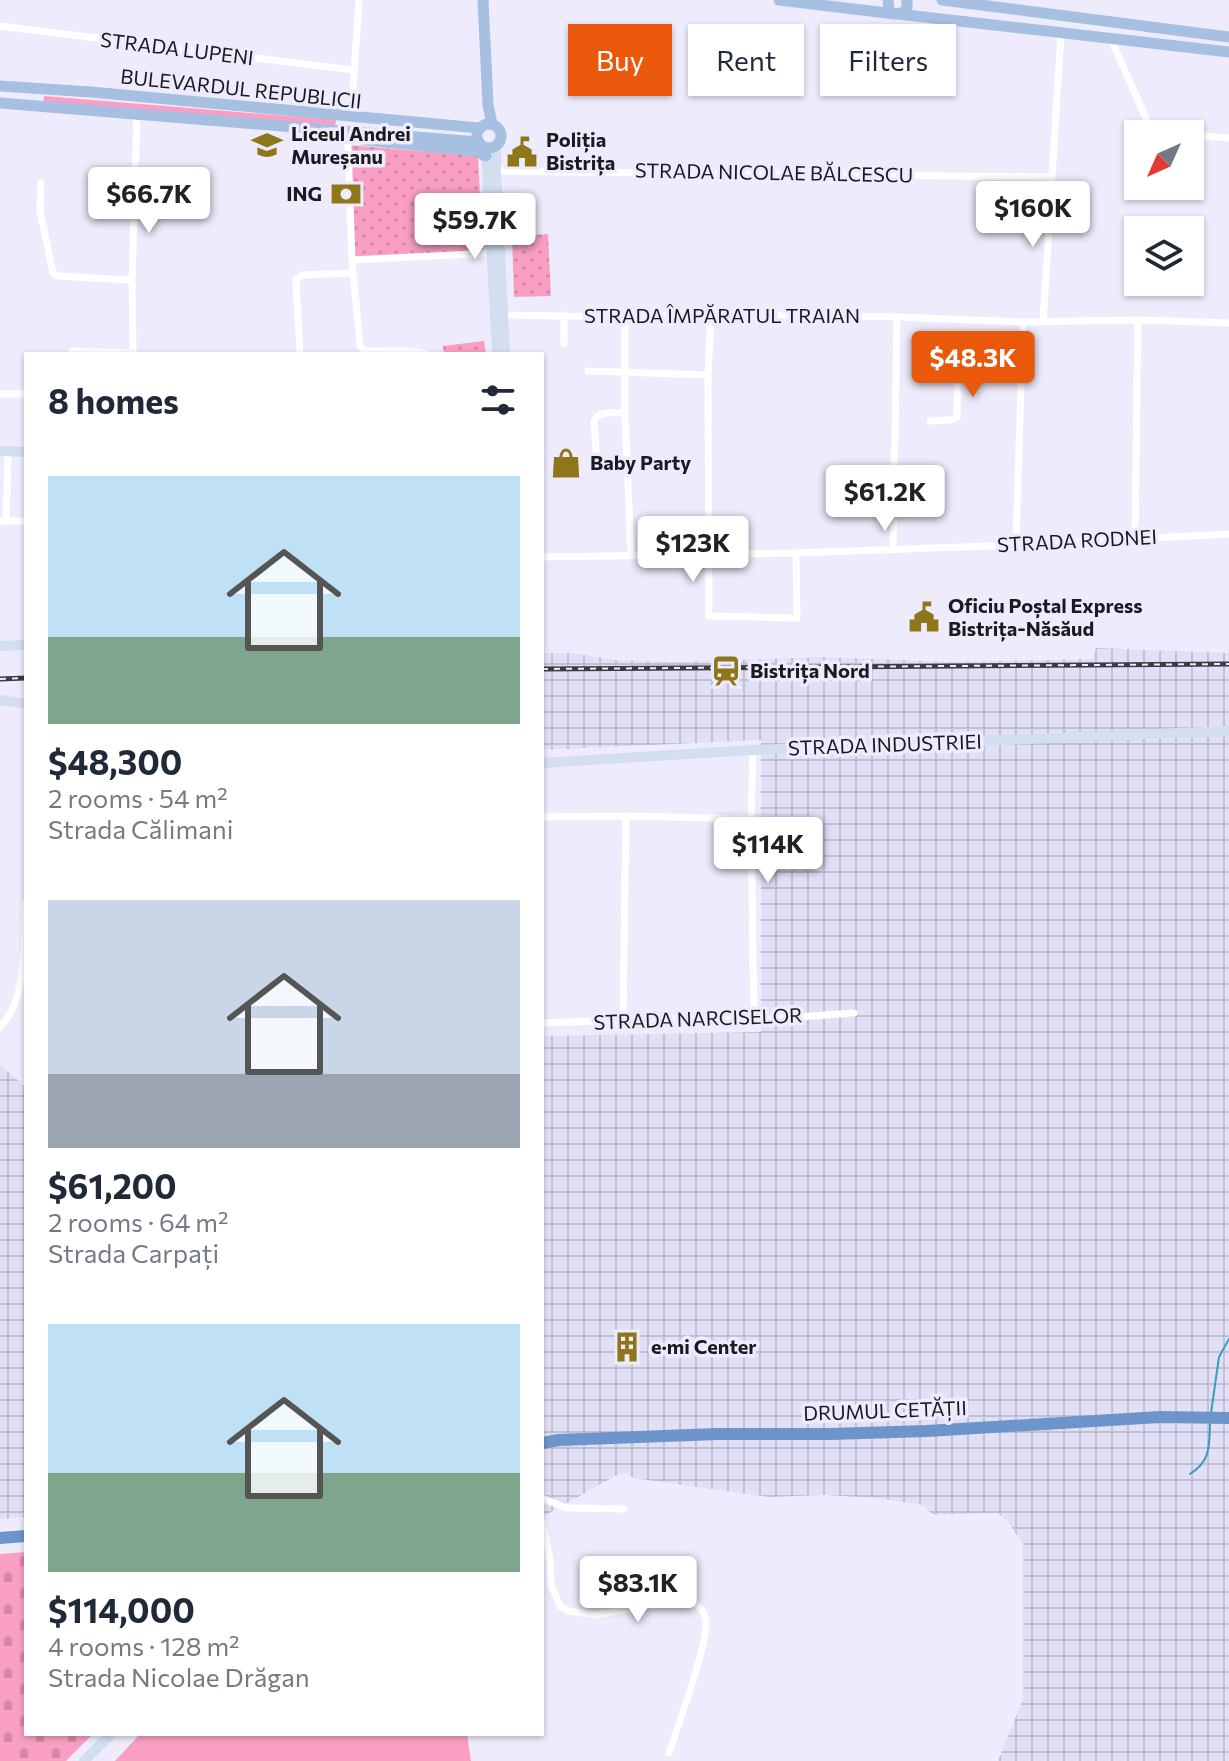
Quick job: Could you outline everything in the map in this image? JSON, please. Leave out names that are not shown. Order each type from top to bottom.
[{"type":"highway","name":"DRUMUL CETĂȚII","points":[[544,1443],[717,1434],[927,1431],[1145,1418],[1229,1418]]},
{"type":"highway","points":[[0,1538],[24,1536]]},
{"type":"main road","points":[[779,0],[1229,52]]},
{"type":"main road","points":[[888,0],[888,7],[897,14]]},
{"type":"main road","points":[[897,14],[907,8],[907,0]]},
{"type":"main road","points":[[942,0],[1229,37]]},
{"type":"main road","points":[[484,1],[488,105],[485,126],[476,135],[486,148],[501,135],[498,129],[485,126]]},
{"type":"main road","name":"BULEVARDUL REPUBLICII","points":[[0,86],[351,118],[485,126]]},
{"type":"main road","name":"BULEVARDUL REPUBLICII","points":[[0,103],[350,131],[362,139],[476,151],[486,148]]},
{"type":"street","points":[[351,118],[359,0]]},
{"type":"street","name":"STRADA LUPENI","points":[[0,26],[353,70]]},
{"type":"street","points":[[1043,322],[1061,32]]},
{"type":"street","points":[[1111,39],[1147,120]]},
{"type":"street","points":[[133,352],[137,114]]},
{"type":"street","points":[[350,131],[352,260],[362,349],[420,352]]},
{"type":"street","points":[[1204,136],[1229,138]]},
{"type":"street","points":[[486,148],[496,171],[505,352]]},
{"type":"street","points":[[486,148],[497,352]]},
{"type":"street","name":"STRADA NICOLAE BĂLCESCU","points":[[496,171],[1052,177]]},
{"type":"street","points":[[41,183],[40,211],[53,273],[58,276],[132,280]]},
{"type":"street","points":[[352,260],[491,253]]},
{"type":"street","points":[[300,352],[296,280],[303,275],[353,273]]},
{"type":"street","points":[[711,314],[708,375],[709,616],[797,618],[796,553]]},
{"type":"street","name":"STRADA ÎMPĂRATUL TRAIAN","points":[[503,315],[625,317],[711,314],[1023,322],[1138,320],[1229,323]]},
{"type":"street","points":[[564,315],[564,344]]},
{"type":"street","points":[[625,317],[625,413],[631,555]]},
{"type":"street","points":[[893,548],[897,317]]},
{"type":"street","points":[[1135,538],[1138,320]]},
{"type":"street","points":[[1016,545],[1023,322]]},
{"type":"street","points":[[72,351],[92,352]]},
{"type":"street","points":[[930,421],[957,417],[958,367],[961,360],[1022,362]]},
{"type":"street","points":[[588,371],[708,375]]},
{"type":"street","points":[[0,394],[24,394]]},
{"type":"street","points":[[597,462],[595,418],[601,413],[625,413]]},
{"type":"street","points":[[4,452],[3,521],[24,521]]},
{"type":"street","name":"STRADA RODNEI","points":[[544,557],[796,553],[1229,534]]},
{"type":"street","points":[[0,646],[24,645]]},
{"type":"street","points":[[0,700],[24,704]]},
{"type":"street","name":"STRADA INDUSTRIEI","points":[[544,763],[753,750],[1229,731]]},
{"type":"street","points":[[753,750],[754,1020]]},
{"type":"street","points":[[623,1020],[626,816]]},
{"type":"street","points":[[544,817],[751,819]]},
{"type":"street","points":[[3,1024],[14,1005],[21,980],[24,934]]},
{"type":"street","name":"STRADA NARCISELOR","points":[[544,1023],[754,1020],[854,1013]]},
{"type":"street","points":[[544,1499],[566,1508],[624,1509]]},
{"type":"street","points":[[544,1531],[551,1584],[560,1606],[568,1611],[596,1615],[681,1600],[691,1601],[705,1616],[703,1646],[669,1753]]},
{"type":"street","points":[[84,1761],[109,1736]]},
{"type":"shaded area","points":[[1096,648],[1229,653],[1229,1761],[998,1761],[1023,1699],[1023,1544],[998,1513],[933,1515],[923,1505],[877,1498],[825,1495],[769,1497],[633,1478],[628,1473],[619,1474],[544,1516],[544,1036],[761,1032],[761,740],[544,750],[544,653],[674,662],[824,657],[949,662],[1093,659]]},
{"type":"shaded area","points":[[0,1065],[24,1085],[24,1517],[0,1519]]},
{"type":"green space","points":[[44,96],[336,120],[335,127],[43,103]]},
{"type":"green space","points":[[348,145],[478,156],[483,253],[352,260]]},
{"type":"green space","points":[[548,234],[551,296],[514,297],[512,236]]},
{"type":"green space","points":[[484,341],[486,352],[444,352],[443,346]]},
{"type":"green space","points":[[24,1552],[24,1736],[91,1736],[66,1761],[0,1761],[0,1554]]},
{"type":"green space","points":[[138,1736],[467,1736],[471,1761],[115,1761]]},
{"type":"waterway","points":[[1211,1413],[1219,1357],[1229,1339]]},
{"type":"waterway","points":[[1190,1474],[1205,1458],[1210,1424]]},
{"type":"railway","points":[[544,669],[1229,664]]},
{"type":"railway","points":[[0,679],[24,678]]},
{"type":"place","name":"Liceul Andrei Mureșanu","points":[[267,145]]},
{"type":"place","name":"Poliția Bistrița","points":[[522,152]]},
{"type":"place","name":"ING","points":[[346,194]]},
{"type":"place","name":"Baby Party","points":[[566,463]]},
{"type":"place","name":"Oficiu Poștal Express Bistrița-Năsăud","points":[[924,617]]},
{"type":"place","name":"Bistrița Nord","points":[[726,671]]},
{"type":"place","name":"e·mi Center","points":[[627,1347]]}]
